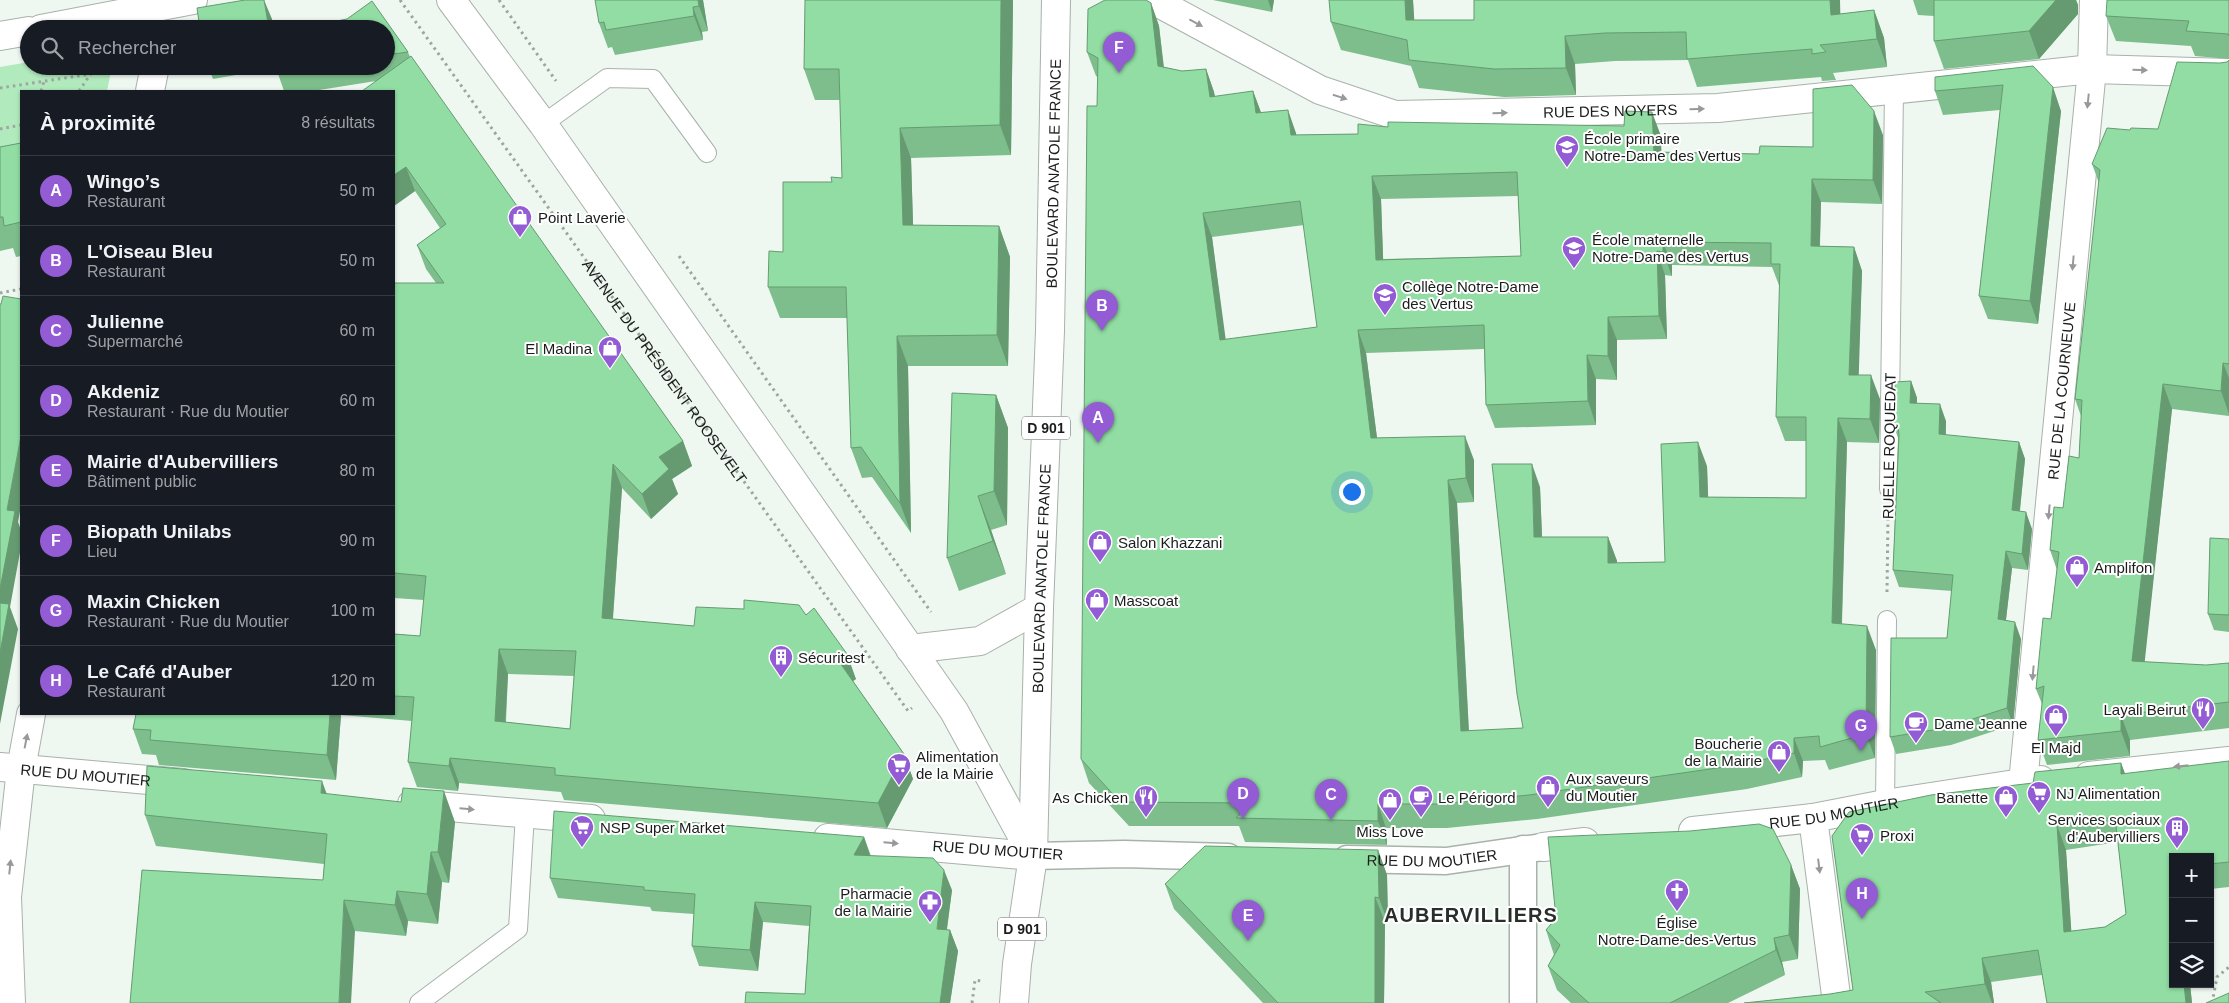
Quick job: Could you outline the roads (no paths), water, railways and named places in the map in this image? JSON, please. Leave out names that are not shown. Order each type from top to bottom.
[{"type":"street","points":[[103,20],[165,11],[193,0]]},
{"type":"street","points":[[451,0],[543,124],[962,722],[1033,856]]},
{"type":"street","name":"BOULEVARD ANATOLE FRANCE","points":[[1033,856],[1039,608],[1050,331],[1056,0]]},
{"type":"street","name":"RUE DES NOYERS","points":[[1153,0],[1320,90],[1395,115],[1718,108],[1894,88],[2092,69],[2229,72]]},
{"type":"street","name":"RUE DE LA COURNEUVE","points":[[2023,783],[2092,69],[2094,0]]},
{"type":"street","points":[[0,36],[20,33]]},
{"type":"street","points":[[150,90],[153,75]]},
{"type":"street","points":[[910,649],[980,642],[1039,608]]},
{"type":"street","points":[[11,1003],[5,954],[10,768],[31,715]]},
{"type":"street","name":"RUE DU MOUTIER","points":[[1672,833],[1813,818],[1884,804],[2023,783],[2229,761]]},
{"type":"street","name":"RUE DU MOUTIER","points":[[10,768],[208,786]]},
{"type":"street","points":[[386,802],[613,821]]},
{"type":"street","points":[[1813,818],[1837,1003]]},
{"type":"street","name":"RUE DU MOUTIER","points":[[799,836],[1033,856],[1124,854],[1248,857]]},
{"type":"street","name":"RUE DU MOUTIER","points":[[1325,859],[1446,861],[1533,848],[1613,840]]},
{"type":"street","points":[[1523,1003],[1533,848]]},
{"type":"street","name":"D 901","points":[[1014,1003],[1016,964],[1033,856]]},
{"type":"lane","points":[[543,124],[607,78],[653,79],[707,153]]},
{"type":"lane","name":"RUELLE ROQUEDAT","points":[[1889,489],[1894,88]]},
{"type":"lane","points":[[1884,804],[1887,620]]},
{"type":"lane","points":[[419,1003],[518,929],[525,814]]},
{"type":"place","name":"Biopath Unilabs","points":[[1119,73]]},
{"type":"place","name":"École primaire Notre-Dame des Vertus","points":[[1567,168]]},
{"type":"place","name":"Point Laverie","points":[[520,238]]},
{"type":"place","name":"École maternelle Notre-Dame des Vertus","points":[[1574,269]]},
{"type":"place","name":"Collège Notre-Dame des Vertus","points":[[1385,316]]},
{"type":"place","name":"L'Oiseau Bleu","points":[[1102,331]]},
{"type":"place","name":"El Madina","points":[[610,369]]},
{"type":"place","name":"Wingo’s","points":[[1098,443]]},
{"type":"place","name":"Salon Khazzani","points":[[1100,563]]},
{"type":"place","name":"Amplifon","points":[[2077,588]]},
{"type":"place","name":"Masscoat","points":[[1097,621]]},
{"type":"place","name":"Sécuritest","points":[[781,678]]},
{"type":"place","name":"Layali Beirut","points":[[2203,730]]},
{"type":"place","name":"El Majd","points":[[2056,737]]},
{"type":"place","name":"Dame Jeanne","points":[[1916,744]]},
{"type":"place","name":"Maxin Chicken","points":[[1861,751]]},
{"type":"place","name":"Boucherie de la Mairie","points":[[1779,773]]},
{"type":"place","name":"Alimentation de la Mairie","points":[[899,786]]},
{"type":"place","name":"Aux saveurs du Moutier","points":[[1548,808]]},
{"type":"place","name":"NJ Alimentation","points":[[2039,814]]},
{"type":"place","name":"As Chicken","points":[[1146,818]]},
{"type":"place","name":"Le Périgord","points":[[1421,818]]},
{"type":"place","name":"Banette","points":[[2006,818]]},
{"type":"place","name":"Akdeniz","points":[[1243,819]]},
{"type":"place","name":"Julienne","points":[[1331,820]]},
{"type":"place","name":"Miss Love","points":[[1390,821]]},
{"type":"place","name":"NSP Super Market","points":[[582,848]]},
{"type":"place","name":"Services sociaux d'Aubervilliers","points":[[2177,849]]},
{"type":"place","name":"Proxi","points":[[1862,856]]},
{"type":"place","name":"Église Notre-Dame-des-Vertus","points":[[1677,912]]},
{"type":"place","name":"Le Café d'Auber","points":[[1862,919]]},
{"type":"place","name":"Pharmacie de la Mairie","points":[[930,923]]},
{"type":"place","name":"Mairie d'Aubervilliers","points":[[1248,941]]},
{"type":"district","name":"AUBERVILLIERS","points":[[1471,915]]}]
